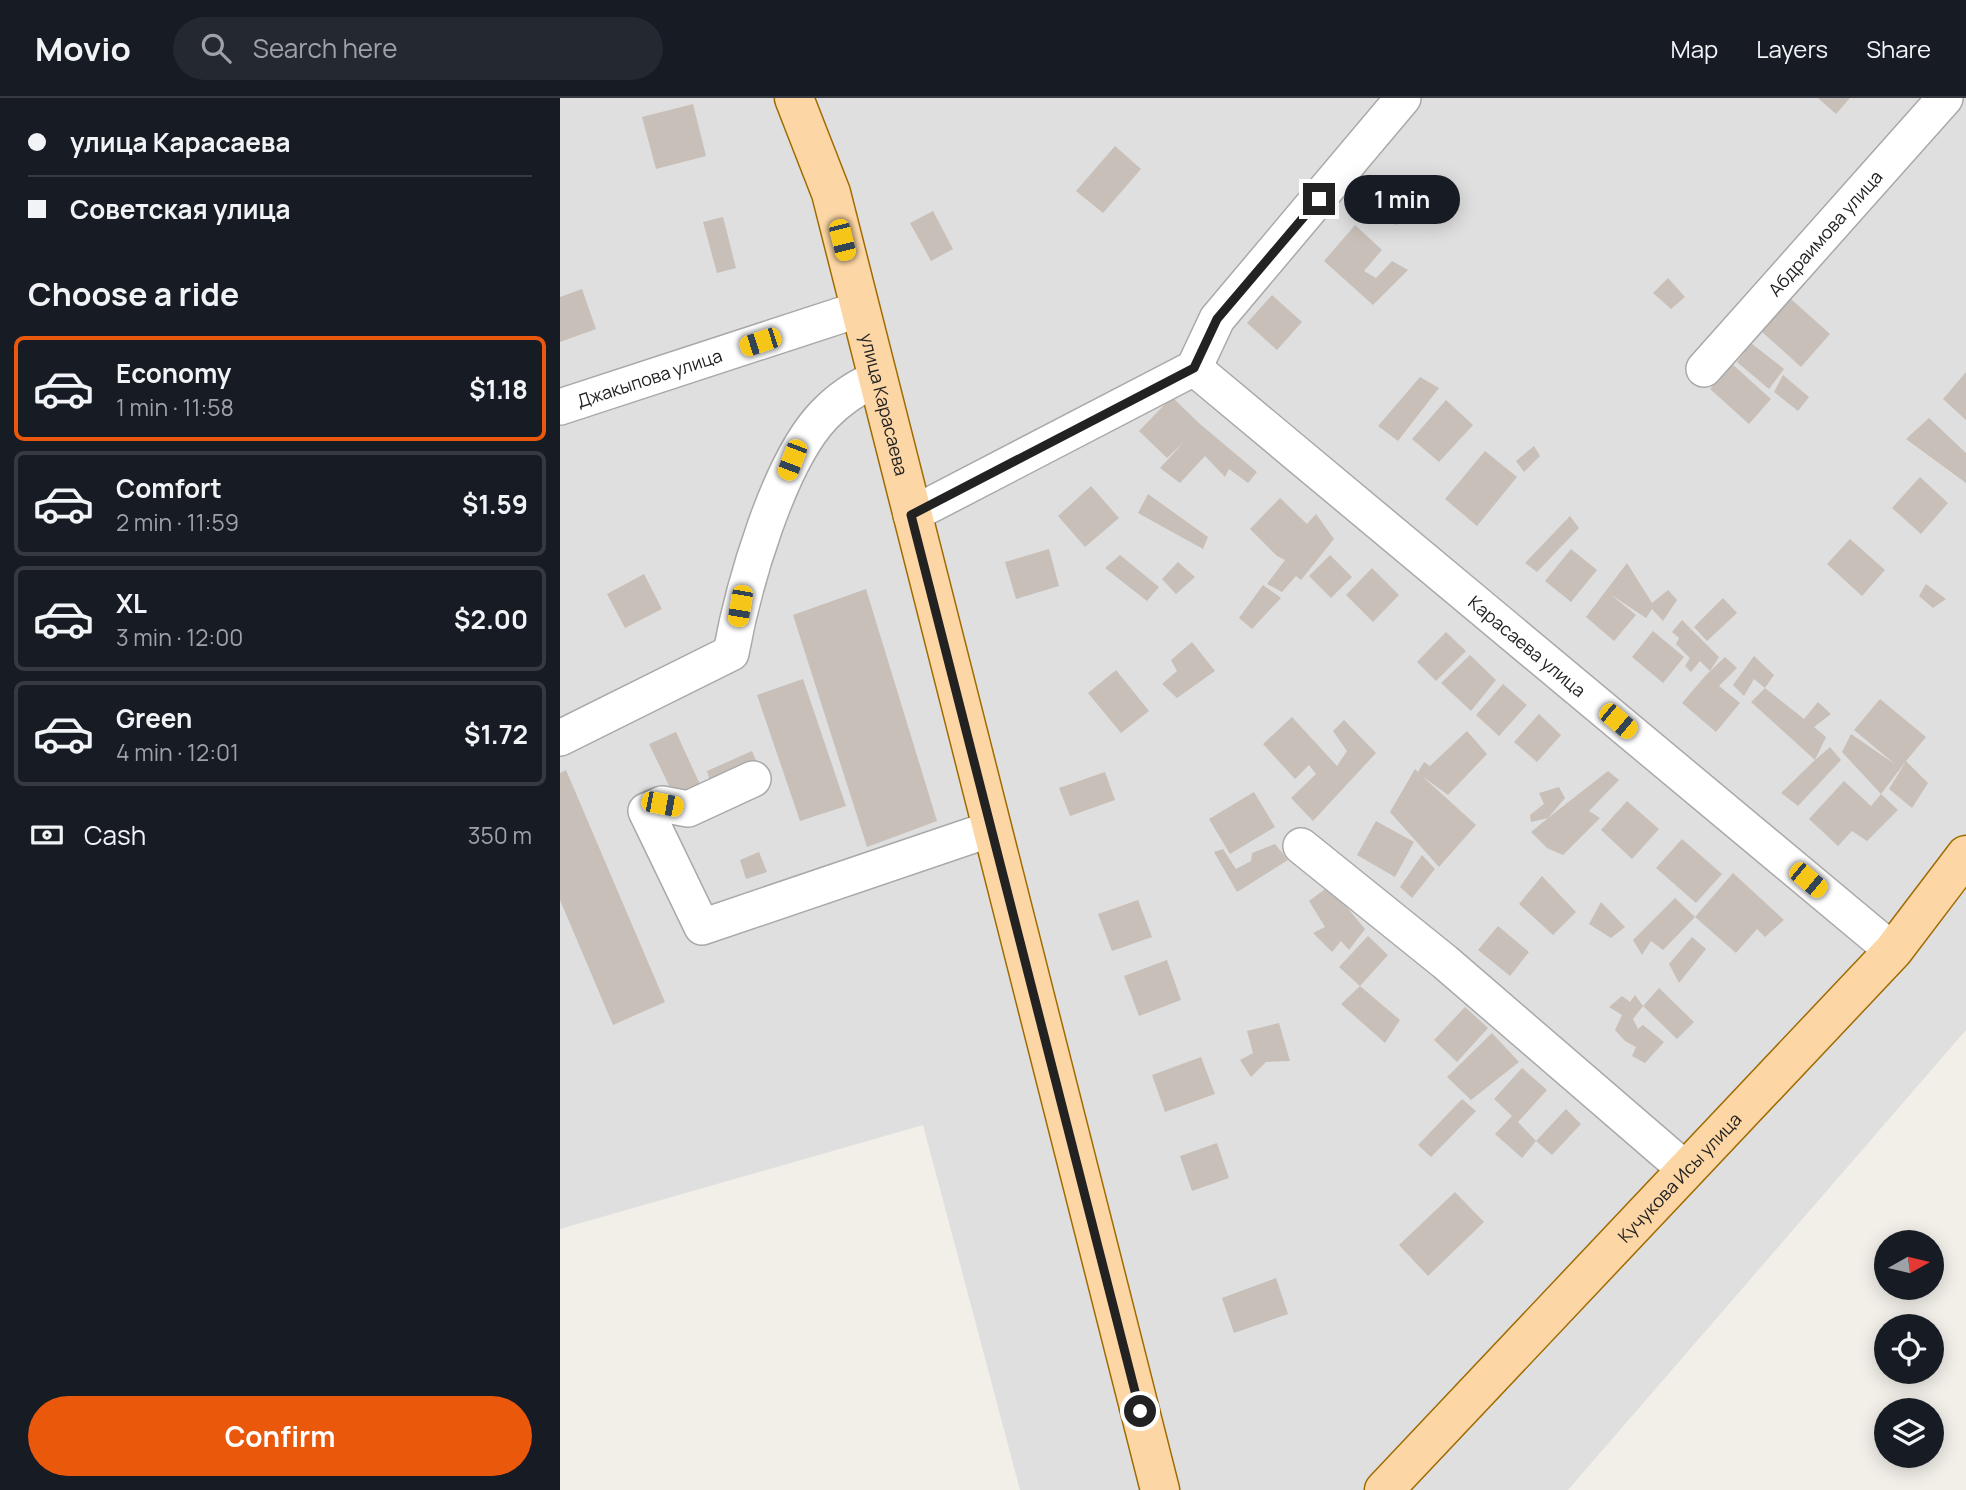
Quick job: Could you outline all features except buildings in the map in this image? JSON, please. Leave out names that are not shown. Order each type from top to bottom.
[{"type":"main road","name":"улица Карасаева","points":[[794,98],[831,193],[1160,1490]]},
{"type":"main road","name":"Кучукова Исы улица","points":[[1384,1490],[1893,951],[1966,855]]},
{"type":"street","points":[[911,515],[1194,368],[1217,319],[1403,98]]},
{"type":"street","name":"Абдраимова улица","points":[[1704,369],[1945,98]]},
{"type":"street","name":"Джакыпова улица","points":[[560,407],[860,309]]},
{"type":"street","name":"Карасаева улица","points":[[1194,368],[1893,951]]},
{"type":"street","points":[[560,738],[732,653],[740,606],[792,460],[822,416],[848,393],[877,378]]},
{"type":"street","points":[[753,779],[688,809],[662,804],[646,811],[702,927],[991,829]]},
{"type":"street","points":[[1301,846],[1445,962],[1685,1169]]},
{"type":"shaded area","points":[[560,98],[1966,98],[1966,1030],[1568,1490],[1020,1490],[923,1125],[560,1229]]},
{"type":"route","points":[[1140,1411],[911,515],[1194,368],[1217,319],[1319,199]]}]
